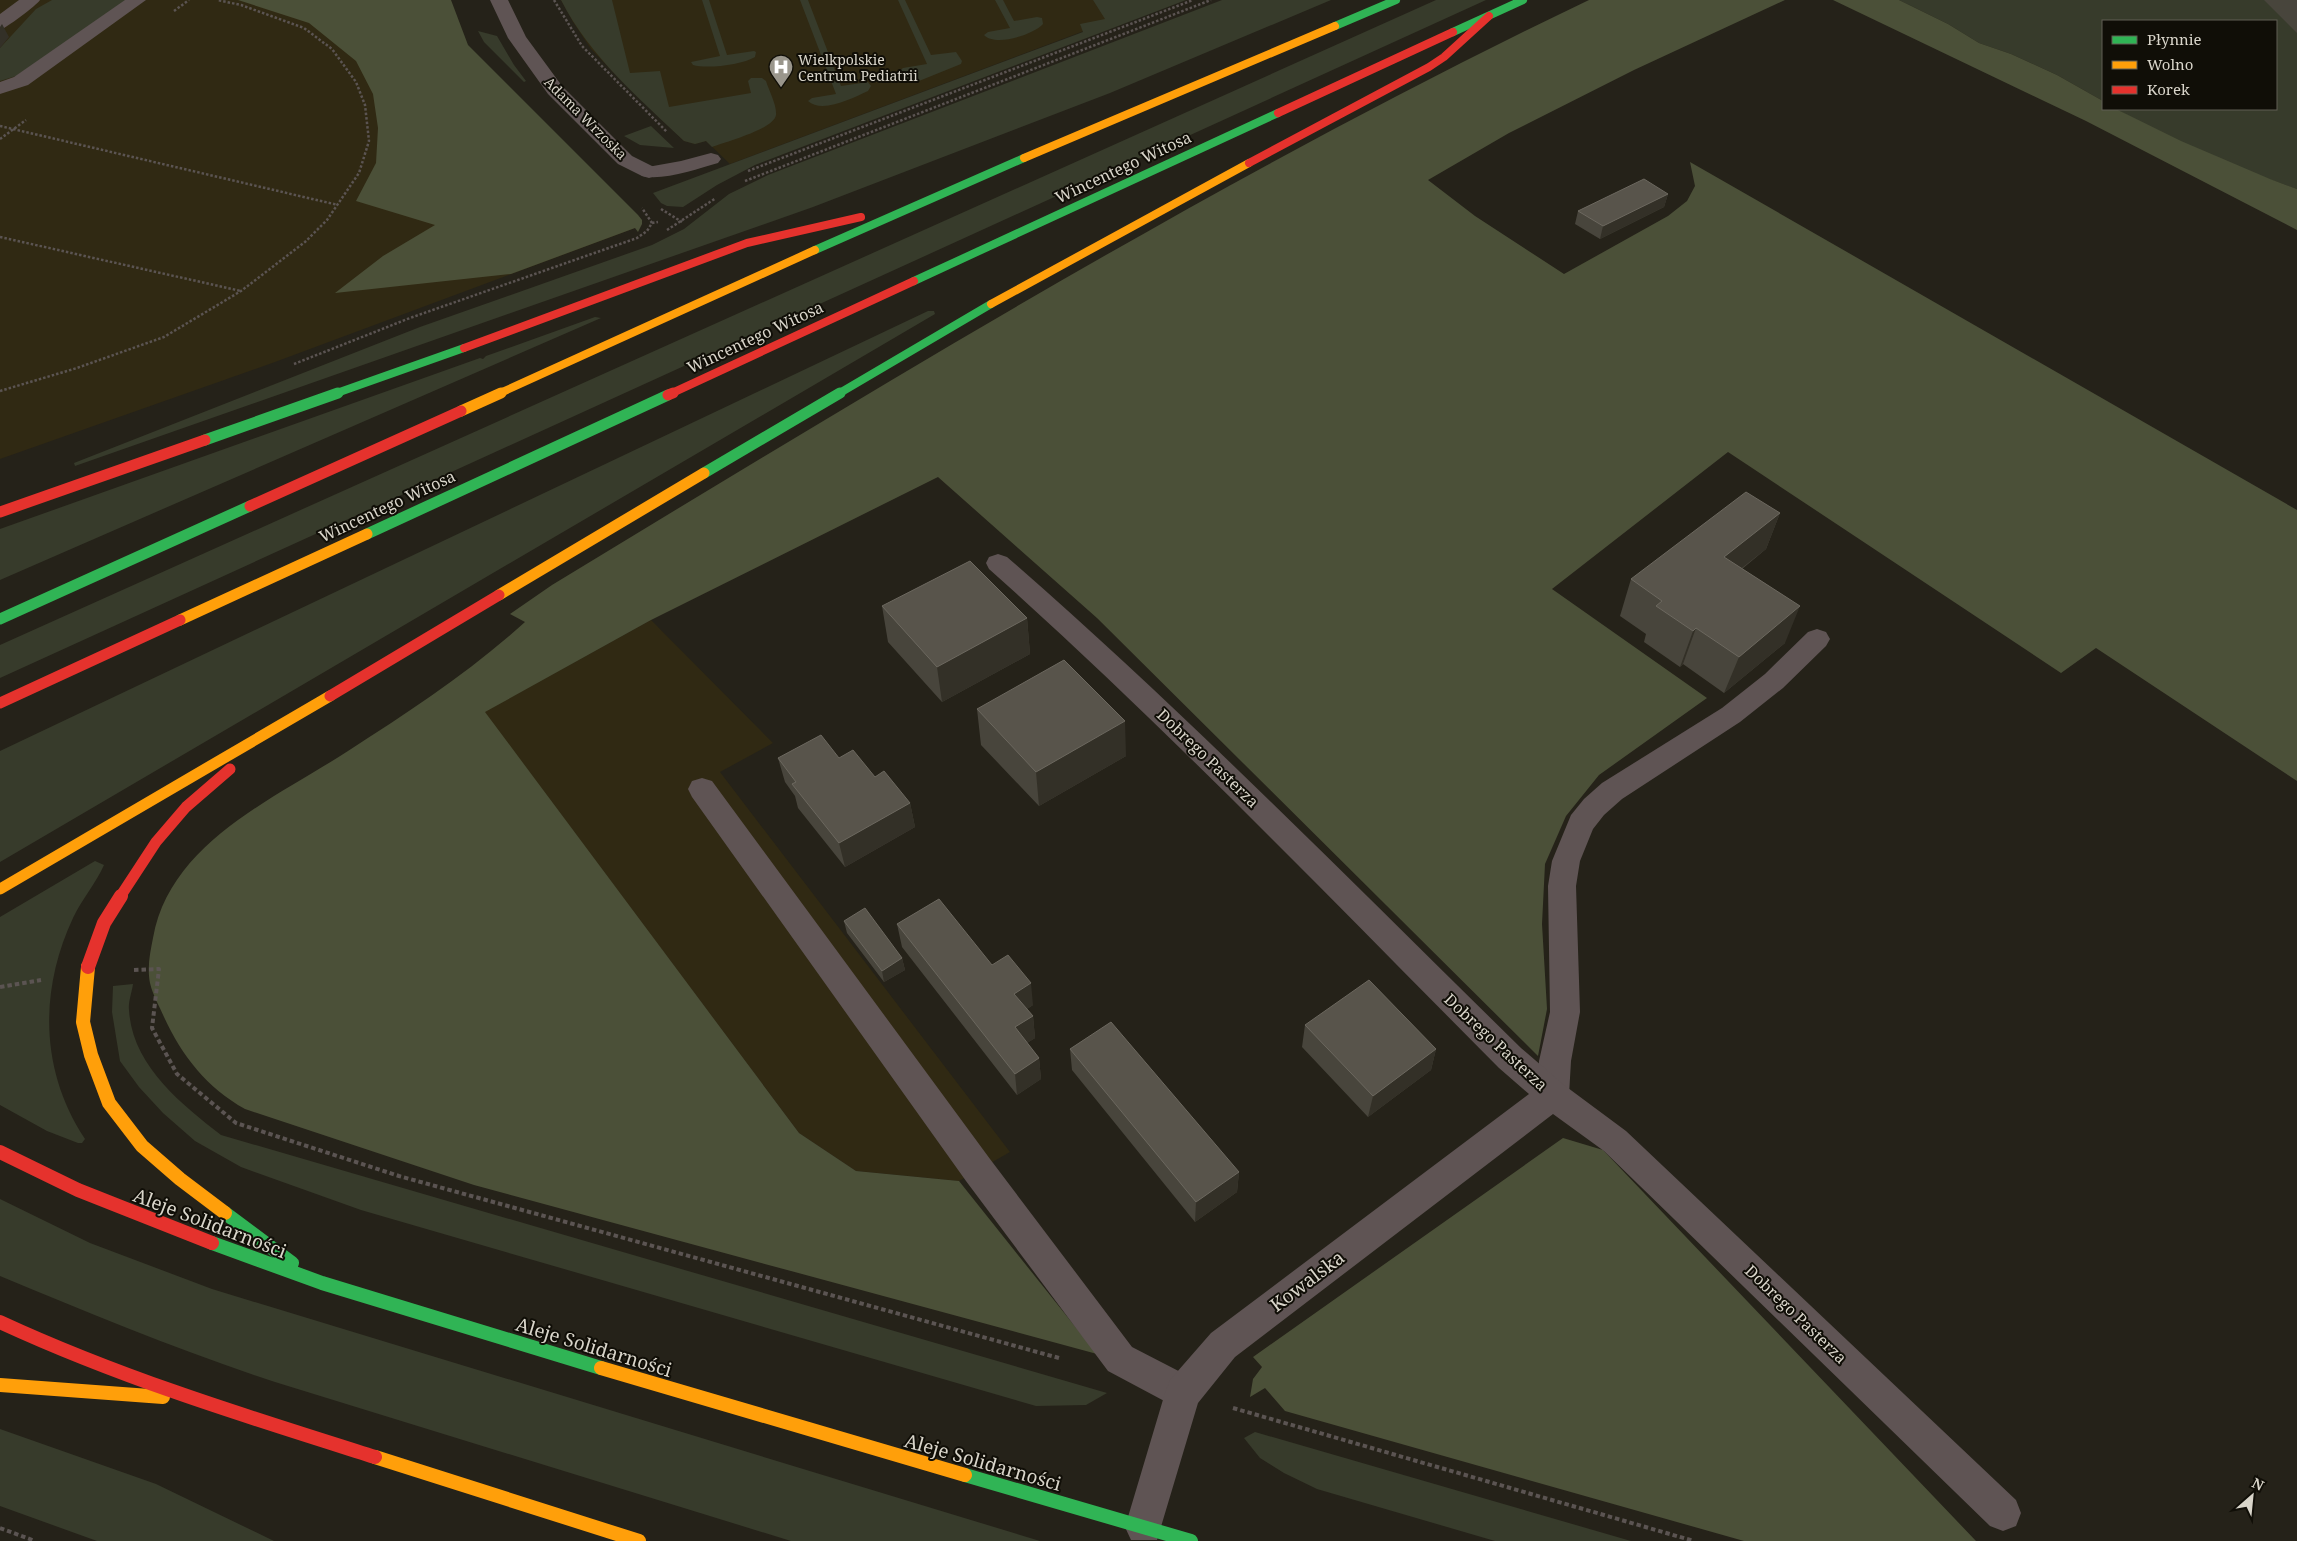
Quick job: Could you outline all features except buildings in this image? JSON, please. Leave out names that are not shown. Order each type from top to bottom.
[{"type":"main road","points":[[0,619],[913,206],[1396,0]]},
{"type":"main road","name":"Wincentego Witosa","points":[[0,703],[1523,0]]},
{"type":"main road","points":[[0,889],[281,725],[960,321],[1083,252],[1429,68],[1444,57],[1489,16]]},
{"type":"main road","points":[[0,512],[559,314],[747,243],[913,206]]},
{"type":"main road","points":[[281,725],[186,807],[156,842],[126,886],[104,923],[86,972],[83,1022],[91,1055],[109,1103],[142,1146],[174,1174],[315,1281]]},
{"type":"main road","name":"Aleje Solidarności","points":[[0,1152],[28,1167],[145,1218],[315,1281],[596,1367],[1191,1541]]},
{"type":"main road","points":[[0,1322],[39,1341],[192,1399],[639,1541]]},
{"type":"main road","points":[[0,1386],[192,1399]]},
{"type":"street","points":[[0,25],[10,14],[30,0]]},
{"type":"street","points":[[0,88],[21,81],[136,0]]},
{"type":"street","name":"Adama Wrzoska","points":[[499,0],[516,38],[555,90],[625,160],[649,172],[682,167],[711,159]]},
{"type":"street","name":"Dobrego Pasterza","points":[[998,563],[1090,643],[1237,785],[1510,1058],[1553,1095],[1615,1141],[2003,1513]]},
{"type":"street","points":[[1553,1095],[1555,1061],[1565,1012],[1562,886],[1566,861],[1581,823],[1594,807],[1612,791],[1731,715],[1774,681],[1817,639]]},
{"type":"street","points":[[702,789],[973,1162],[1120,1359],[1183,1393]]},
{"type":"street","name":"Kowalska","points":[[1144,1527],[1183,1393],[1223,1345],[1553,1095]]},
{"type":"path","points":[[0,391],[86,365],[164,336],[241,291],[306,242],[327,220],[359,173],[369,141],[365,105],[356,82],[332,49],[304,28],[241,5],[217,0]]},
{"type":"path","points":[[554,0],[582,46],[673,138]]},
{"type":"path","points":[[743,174],[1193,0]]},
{"type":"path","points":[[743,182],[1211,0]]},
{"type":"path","points":[[0,126],[338,205]]},
{"type":"path","points":[[682,222],[718,196]]},
{"type":"path","points":[[640,206],[649,216],[652,223]]},
{"type":"path","points":[[291,365],[446,304],[637,238],[647,231],[652,223],[658,222]]},
{"type":"path","points":[[0,236],[241,291]]},
{"type":"path","points":[[0,986],[86,972],[159,969],[152,1028],[177,1074],[236,1123],[399,1176],[1069,1361]]},
{"type":"path","points":[[1183,1393],[1694,1541]]},
{"type":"path","points":[[0,1528],[36,1541]]},
{"type":"shaded area","points":[[0,0],[438,0],[453,42],[635,228],[275,362],[0,459]]},
{"type":"shaded area","name":"Wielkpolskie Centrum Pediatrii","points":[[561,0],[1166,0],[730,164],[706,141],[695,144],[684,141],[617,76],[591,49]]},
{"type":"shaded area","points":[[651,620],[773,743],[720,772],[1010,1152],[959,1181],[856,1171],[799,1133],[484,712]]},
{"type":"green space","points":[[52,0],[129,0],[16,76],[0,81],[0,48],[36,9]]},
{"type":"green space","points":[[238,0],[451,0],[468,45],[638,215],[642,220],[642,224],[638,232],[635,228],[511,274],[335,293],[383,256],[435,225],[356,201],[376,163],[378,128],[373,94],[356,61],[309,23]]},
{"type":"green space","points":[[561,0],[612,0],[630,73],[660,71],[669,107],[751,93],[748,81],[751,78],[762,78],[766,81],[773,98],[776,115],[773,120],[759,130],[712,147],[706,141],[695,144],[684,141],[616,76],[586,40]]},
{"type":"green space","points":[[702,0],[709,0],[727,55],[754,51],[756,52],[755,57],[724,66],[707,67],[693,65],[691,62],[720,56]]},
{"type":"green space","points":[[800,0],[808,0],[841,86],[868,82],[871,86],[868,91],[838,104],[821,106],[814,105],[808,101],[812,98],[836,94]]},
{"type":"green space","points":[[898,0],[905,0],[931,55],[956,52],[962,61],[961,64],[919,81],[910,80],[903,76],[899,71],[903,68],[927,64]]},
{"type":"green space","points":[[995,0],[1003,0],[1014,21],[1037,17],[1042,18],[1043,24],[1031,32],[1014,38],[996,40],[989,38],[984,35],[988,32],[1010,28]]},
{"type":"green space","points":[[1093,0],[1186,0],[755,165],[717,185],[683,207],[667,206],[661,203],[653,193],[1083,32],[1080,24],[1105,19]]},
{"type":"green space","points":[[1222,0],[1331,0],[1110,93],[813,207],[75,466],[74,463],[420,327],[652,245],[684,229],[729,194],[768,175]]},
{"type":"green space","points":[[1436,0],[1486,0],[0,678],[0,645]]},
{"type":"green space","points":[[1589,0],[1785,0],[1634,70],[1509,133],[1428,180],[1475,216],[1564,274],[1668,216],[1687,201],[1695,186],[1690,162],[2297,510],[2297,781],[2096,648],[2061,673],[1728,452],[1552,589],[1707,698],[1599,775],[1566,816],[1545,864],[1542,924],[1547,1009],[1538,1056],[1097,618],[938,477],[651,620],[485,712],[799,1133],[856,1171],[959,1181],[1097,1354],[474,1185],[245,1109],[231,1101],[197,1070],[179,1045],[156,1000],[150,983],[150,955],[163,904],[181,875],[203,849],[230,826],[440,690],[525,622],[510,614],[552,585],[1063,279],[1324,135],[1456,66]]},
{"type":"green space","points":[[1833,0],[1899,0],[1948,24],[1979,43],[2011,54],[2057,75],[2102,100],[2102,110],[2118,110],[2181,141],[2297,189],[2297,230],[2086,121]]},
{"type":"green space","points":[[1899,0],[2297,0],[2297,189],[2205,153],[2118,110],[2277,110],[2277,20],[2102,20],[2102,100],[2057,75],[2011,54],[1979,43],[1948,24]]},
{"type":"green space","points":[[478,31],[497,36],[526,81],[524,82],[484,42]]},
{"type":"green space","points":[[651,126],[674,148],[640,145],[624,136]]},
{"type":"green space","points":[[928,311],[934,311],[935,314],[0,862],[0,751]]},
{"type":"green space","points":[[595,317],[601,318],[0,580],[0,529],[480,358],[483,359],[486,356]]},
{"type":"green space","points":[[95,861],[104,865],[73,918],[54,974],[50,1002],[49,1030],[52,1058],[59,1086],[70,1113],[85,1139],[82,1143],[78,1143],[47,1131],[0,1105],[0,917]]},
{"type":"green space","points":[[133,984],[129,1007],[132,1030],[149,1066],[175,1096],[221,1135],[1107,1393],[1086,1405],[1036,1406],[361,1210],[241,1167],[195,1141],[163,1113],[139,1087],[120,1061],[112,1012],[113,986]]},
{"type":"green space","points":[[1563,1138],[1603,1150],[1976,1541],[1744,1541],[1285,1411],[1265,1388],[1250,1397],[1253,1379],[1262,1367],[1253,1357]]},
{"type":"green space","points":[[0,1199],[90,1243],[212,1289],[1040,1541],[791,1541],[275,1382],[171,1345],[0,1276]]},
{"type":"green space","points":[[0,1429],[156,1484],[274,1541],[97,1541],[0,1506]]},
{"type":"green space","points":[[1255,1432],[1631,1541],[1495,1541],[1317,1489],[1284,1473],[1260,1458],[1244,1438]]},
{"type":"traffic: fast","points":[[1335,26],[1396,0]]},
{"type":"traffic: fast","points":[[1453,32],[1523,0]]},
{"type":"traffic: fast","points":[[914,281],[1278,113]]},
{"type":"traffic: fast","points":[[815,250],[1024,158]]},
{"type":"traffic: fast","points":[[704,473],[991,304]]},
{"type":"traffic: fast","points":[[205,440],[464,348]]},
{"type":"traffic: fast","points":[[367,534],[668,395]]},
{"type":"traffic: fast","points":[[0,619],[250,506]]},
{"type":"traffic: fast","points":[[225,1213],[292,1263]]},
{"type":"traffic: fast","points":[[212,1243],[322,1283],[601,1368]]},
{"type":"traffic: fast","points":[[965,1475],[1191,1541]]},
{"type":"traffic: slow","points":[[1024,158],[1335,26]]},
{"type":"traffic: slow","points":[[991,304],[1249,163]]},
{"type":"traffic: slow","points":[[461,411],[815,250]]},
{"type":"traffic: slow","points":[[499,595],[704,473]]},
{"type":"traffic: slow","points":[[180,620],[367,534]]},
{"type":"traffic: slow","points":[[0,889],[330,696]]},
{"type":"traffic: slow","points":[[88,967],[83,1022],[91,1055],[109,1103],[142,1146],[180,1179],[225,1213]]},
{"type":"traffic: slow","points":[[601,1368],[965,1475]]},
{"type":"traffic: slow","points":[[0,1385],[163,1397]]},
{"type":"traffic: slow","points":[[375,1457],[639,1541]]},
{"type":"traffic: jam","points":[[1249,163],[1429,67],[1444,57],[1489,16]]},
{"type":"traffic: jam","points":[[1278,113],[1453,32]]},
{"type":"traffic: jam","points":[[464,348],[747,243],[861,217]]},
{"type":"traffic: jam","points":[[668,395],[914,281]]},
{"type":"traffic: jam","points":[[250,506],[461,411]]},
{"type":"traffic: jam","points":[[0,512],[205,440]]},
{"type":"traffic: jam","points":[[330,696],[499,595]]},
{"type":"traffic: jam","points":[[0,703],[180,620]]},
{"type":"traffic: jam","points":[[88,967],[104,923],[156,842],[186,807],[230,769]]},
{"type":"traffic: jam","points":[[0,1152],[78,1190],[212,1243]]},
{"type":"traffic: jam","points":[[0,1322],[45,1343],[138,1380],[375,1457]]},
{"type":"place","name":"Wielkpolskie Centrum Pediatrii","points":[[781,88]]}]
